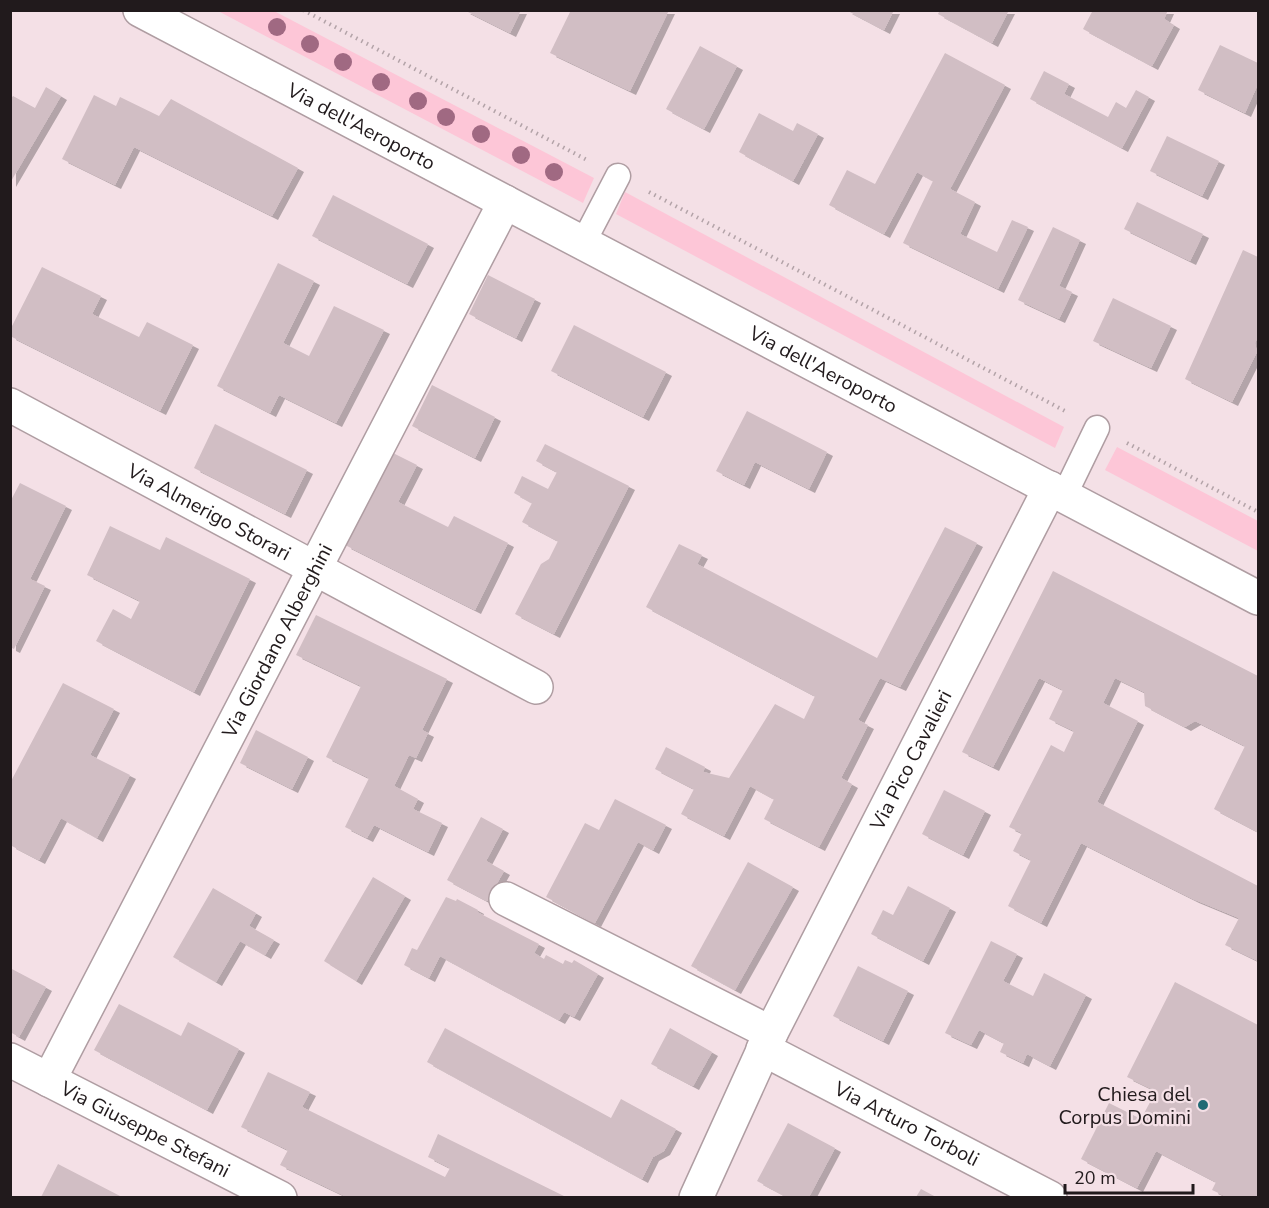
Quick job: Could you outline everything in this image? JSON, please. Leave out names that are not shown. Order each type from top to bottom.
[{"type":"street","name":"Via dell'Aeroporto","points":[[140,10],[1258,598]]},
{"type":"street","name":"Via Giordano Alberghini","points":[[49,1080],[504,202]]},
{"type":"street","name":"Via Almerigo Storari","points":[[10,405],[536,687]]},
{"type":"street","name":"Via Pico Cavalieri","points":[[696,1197],[767,1041],[1057,492]]},
{"type":"street","points":[[506,899],[767,1041]]},
{"type":"street","name":"Via Arturo Torboli","points":[[767,1041],[1050,1197]]},
{"type":"street","name":"Via Giuseppe Stefani","points":[[10,1060],[280,1197]]},
{"type":"lane","points":[[583,243],[618,176]]},
{"type":"lane","points":[[1057,492],[1097,428]]},
{"type":"path","points":[[303,10],[1258,512]]},
{"type":"shaded area","points":[[218,11],[274,11],[594,178],[583,203]]},
{"type":"shaded area","points":[[625,192],[1064,427],[1055,448],[616,214]]},
{"type":"shaded area","points":[[1117,447],[1258,521],[1258,551],[1105,470]]},
{"type":"building","points":[[464,10],[521,10],[510,33]]},
{"type":"building","points":[[571,10],[669,10],[630,91],[550,53]]},
{"type":"building","points":[[846,10],[894,10],[884,30]]},
{"type":"building","points":[[940,10],[1009,10],[992,43],[938,14]]},
{"type":"building","points":[[1093,10],[1168,10],[1164,19],[1174,25],[1152,66],[1083,29]]},
{"type":"building","points":[[1220,45],[1258,63],[1258,84],[1245,113],[1198,90]]},
{"type":"building","points":[[700,46],[737,66],[704,129],[666,109]]},
{"type":"building","points":[[945,53],[1005,85],[950,189],[975,202],[960,234],[997,252],[1012,220],[1028,227],[998,289],[903,243],[933,181],[917,172],[884,234],[829,205],[847,170],[875,184]]},
{"type":"building","points":[[1044,71],[1069,84],[1064,94],[1108,117],[1116,102],[1126,108],[1136,90],[1149,97],[1122,148],[1030,99]]},
{"type":"building","points":[[46,87],[61,96],[10,183],[10,100],[13,96],[35,108]]},
{"type":"building","points":[[94,95],[116,106],[120,97],[159,116],[171,99],[298,168],[272,216],[134,147],[115,185],[62,159]]},
{"type":"building","points":[[759,113],[793,131],[797,123],[818,134],[793,181],[739,152]]},
{"type":"building","points":[[1167,136],[1219,161],[1202,196],[1150,171]]},
{"type":"building","points":[[333,195],[428,244],[407,284],[312,236]]},
{"type":"building","points":[[1137,202],[1203,234],[1190,261],[1124,229]]},
{"type":"building","points":[[1053,227],[1080,240],[1059,286],[1072,292],[1059,319],[1018,300]]},
{"type":"building","points":[[1243,250],[1258,257],[1258,336],[1255,343],[1257,352],[1232,402],[1185,379]]},
{"type":"building","points":[[278,263],[314,281],[283,343],[309,356],[334,306],[384,330],[336,423],[279,395],[270,413],[217,386]]},
{"type":"building","points":[[42,267],[101,296],[92,314],[139,337],[147,322],[193,345],[160,411],[10,336],[10,330]]},
{"type":"building","points":[[488,275],[535,299],[516,338],[469,314]]},
{"type":"building","points":[[1113,298],[1171,326],[1151,368],[1093,341]]},
{"type":"building","points":[[574,325],[666,372],[643,417],[551,371]]},
{"type":"building","points":[[432,385],[495,417],[475,458],[412,426]]},
{"type":"building","points":[[747,411],[827,452],[809,489],[755,462],[744,485],[716,471]]},
{"type":"building","points":[[215,424],[307,470],[285,514],[194,468]]},
{"type":"building","points":[[545,444],[629,486],[554,634],[515,614],[541,564],[549,559],[558,541],[522,522],[532,503],[514,493],[522,476],[548,489],[557,472],[536,461]]},
{"type":"building","points":[[391,452],[417,465],[398,502],[448,527],[454,516],[508,543],[475,610],[345,545]]},
{"type":"building","points":[[20,483],[66,506],[30,579],[45,586],[14,649],[10,647],[10,502]]},
{"type":"building","points":[[110,526],[160,550],[166,537],[250,579],[194,692],[96,641],[113,609],[131,619],[140,601],[87,575]]},
{"type":"building","points":[[945,527],[977,543],[900,687],[880,678],[858,720],[868,725],[841,778],[852,784],[819,847],[764,819],[774,799],[750,786],[724,836],[681,814],[694,789],[655,769],[666,747],[705,767],[703,772],[729,778],[775,704],[804,719],[815,696],[646,607],[679,544],[702,555],[697,564],[877,658]]},
{"type":"building","points":[[1053,571],[1258,676],[1258,832],[1214,809],[1245,746],[1195,721],[1185,727],[1145,706],[1144,692],[1115,678],[1103,703],[1138,721],[1097,802],[1258,886],[1258,961],[1225,945],[1239,918],[1193,899],[1081,843],[1041,923],[1008,906],[1031,860],[1013,851],[1022,833],[1009,827],[1051,745],[1064,752],[1074,731],[1049,719],[1063,690],[1039,678],[993,767],[962,752]]},
{"type":"building","points":[[316,615],[447,679],[422,730],[428,733],[416,758],[409,755],[394,786],[418,799],[413,809],[442,823],[428,852],[374,825],[367,838],[345,827],[369,778],[326,757],[361,686],[296,655]]},
{"type":"building","points":[[63,683],[114,709],[90,755],[130,775],[97,838],[61,818],[39,860],[10,845],[10,783]]},
{"type":"building","points":[[256,730],[308,757],[292,789],[240,763]]},
{"type":"building","points":[[944,790],[985,811],[963,855],[922,834]]},
{"type":"building","points":[[615,799],[666,825],[653,850],[638,842],[595,923],[546,897],[585,823],[599,830]]},
{"type":"building","points":[[481,817],[503,829],[486,861],[504,871],[487,901],[447,880]]},
{"type":"building","points":[[748,862],[793,887],[735,990],[691,966]]},
{"type":"building","points":[[373,877],[405,896],[356,981],[324,961]]},
{"type":"building","points":[[908,886],[950,908],[923,961],[871,934],[883,910],[893,915]]},
{"type":"building","points":[[213,888],[256,913],[249,926],[274,940],[265,955],[240,941],[216,982],[173,957]]},
{"type":"building","points":[[446,897],[456,901],[457,899],[539,944],[534,953],[544,959],[546,955],[563,964],[565,960],[572,963],[574,960],[598,974],[574,1017],[564,1012],[559,1020],[440,956],[429,978],[404,965],[412,948],[417,950]]},
{"type":"building","points":[[991,941],[1017,954],[1003,981],[1033,996],[1044,973],[1086,995],[1050,1066],[1027,1054],[1023,1063],[1000,1052],[1004,1043],[979,1030],[971,1045],[945,1033]]},
{"type":"building","points":[[858,966],[908,991],[883,1041],[833,1016]]},
{"type":"building","points":[[10,968],[46,987],[19,1037],[10,1032]]},
{"type":"building","name":"Chiesa del Corpus Domini","points":[[1175,982],[1258,1025],[1258,1197],[1227,1197],[1212,1190],[1216,1182],[1156,1151],[1137,1188],[1081,1159],[1109,1103],[1141,1119],[1156,1091],[1127,1077]]},
{"type":"building","points":[[119,1004],[181,1036],[188,1022],[239,1049],[207,1110],[94,1050]]},
{"type":"building","points":[[445,1028],[611,1118],[621,1099],[676,1129],[664,1151],[653,1157],[642,1179],[427,1062]]},
{"type":"building","points":[[670,1028],[712,1052],[693,1086],[651,1064]]},
{"type":"building","points":[[268,1072],[310,1092],[302,1107],[445,1177],[450,1168],[428,1157],[438,1134],[566,1197],[347,1197],[280,1165],[288,1150],[241,1127]]},
{"type":"building","points":[[788,1123],[835,1148],[809,1197],[787,1197],[757,1181]]},
{"type":"building","points":[[58,1164],[122,1197],[41,1197]]},
{"type":"building","points":[[921,1189],[936,1197],[916,1197]]},
{"type":"place","name":"Chiesa del Corpus Domini","points":[[1203,1105]]}]
